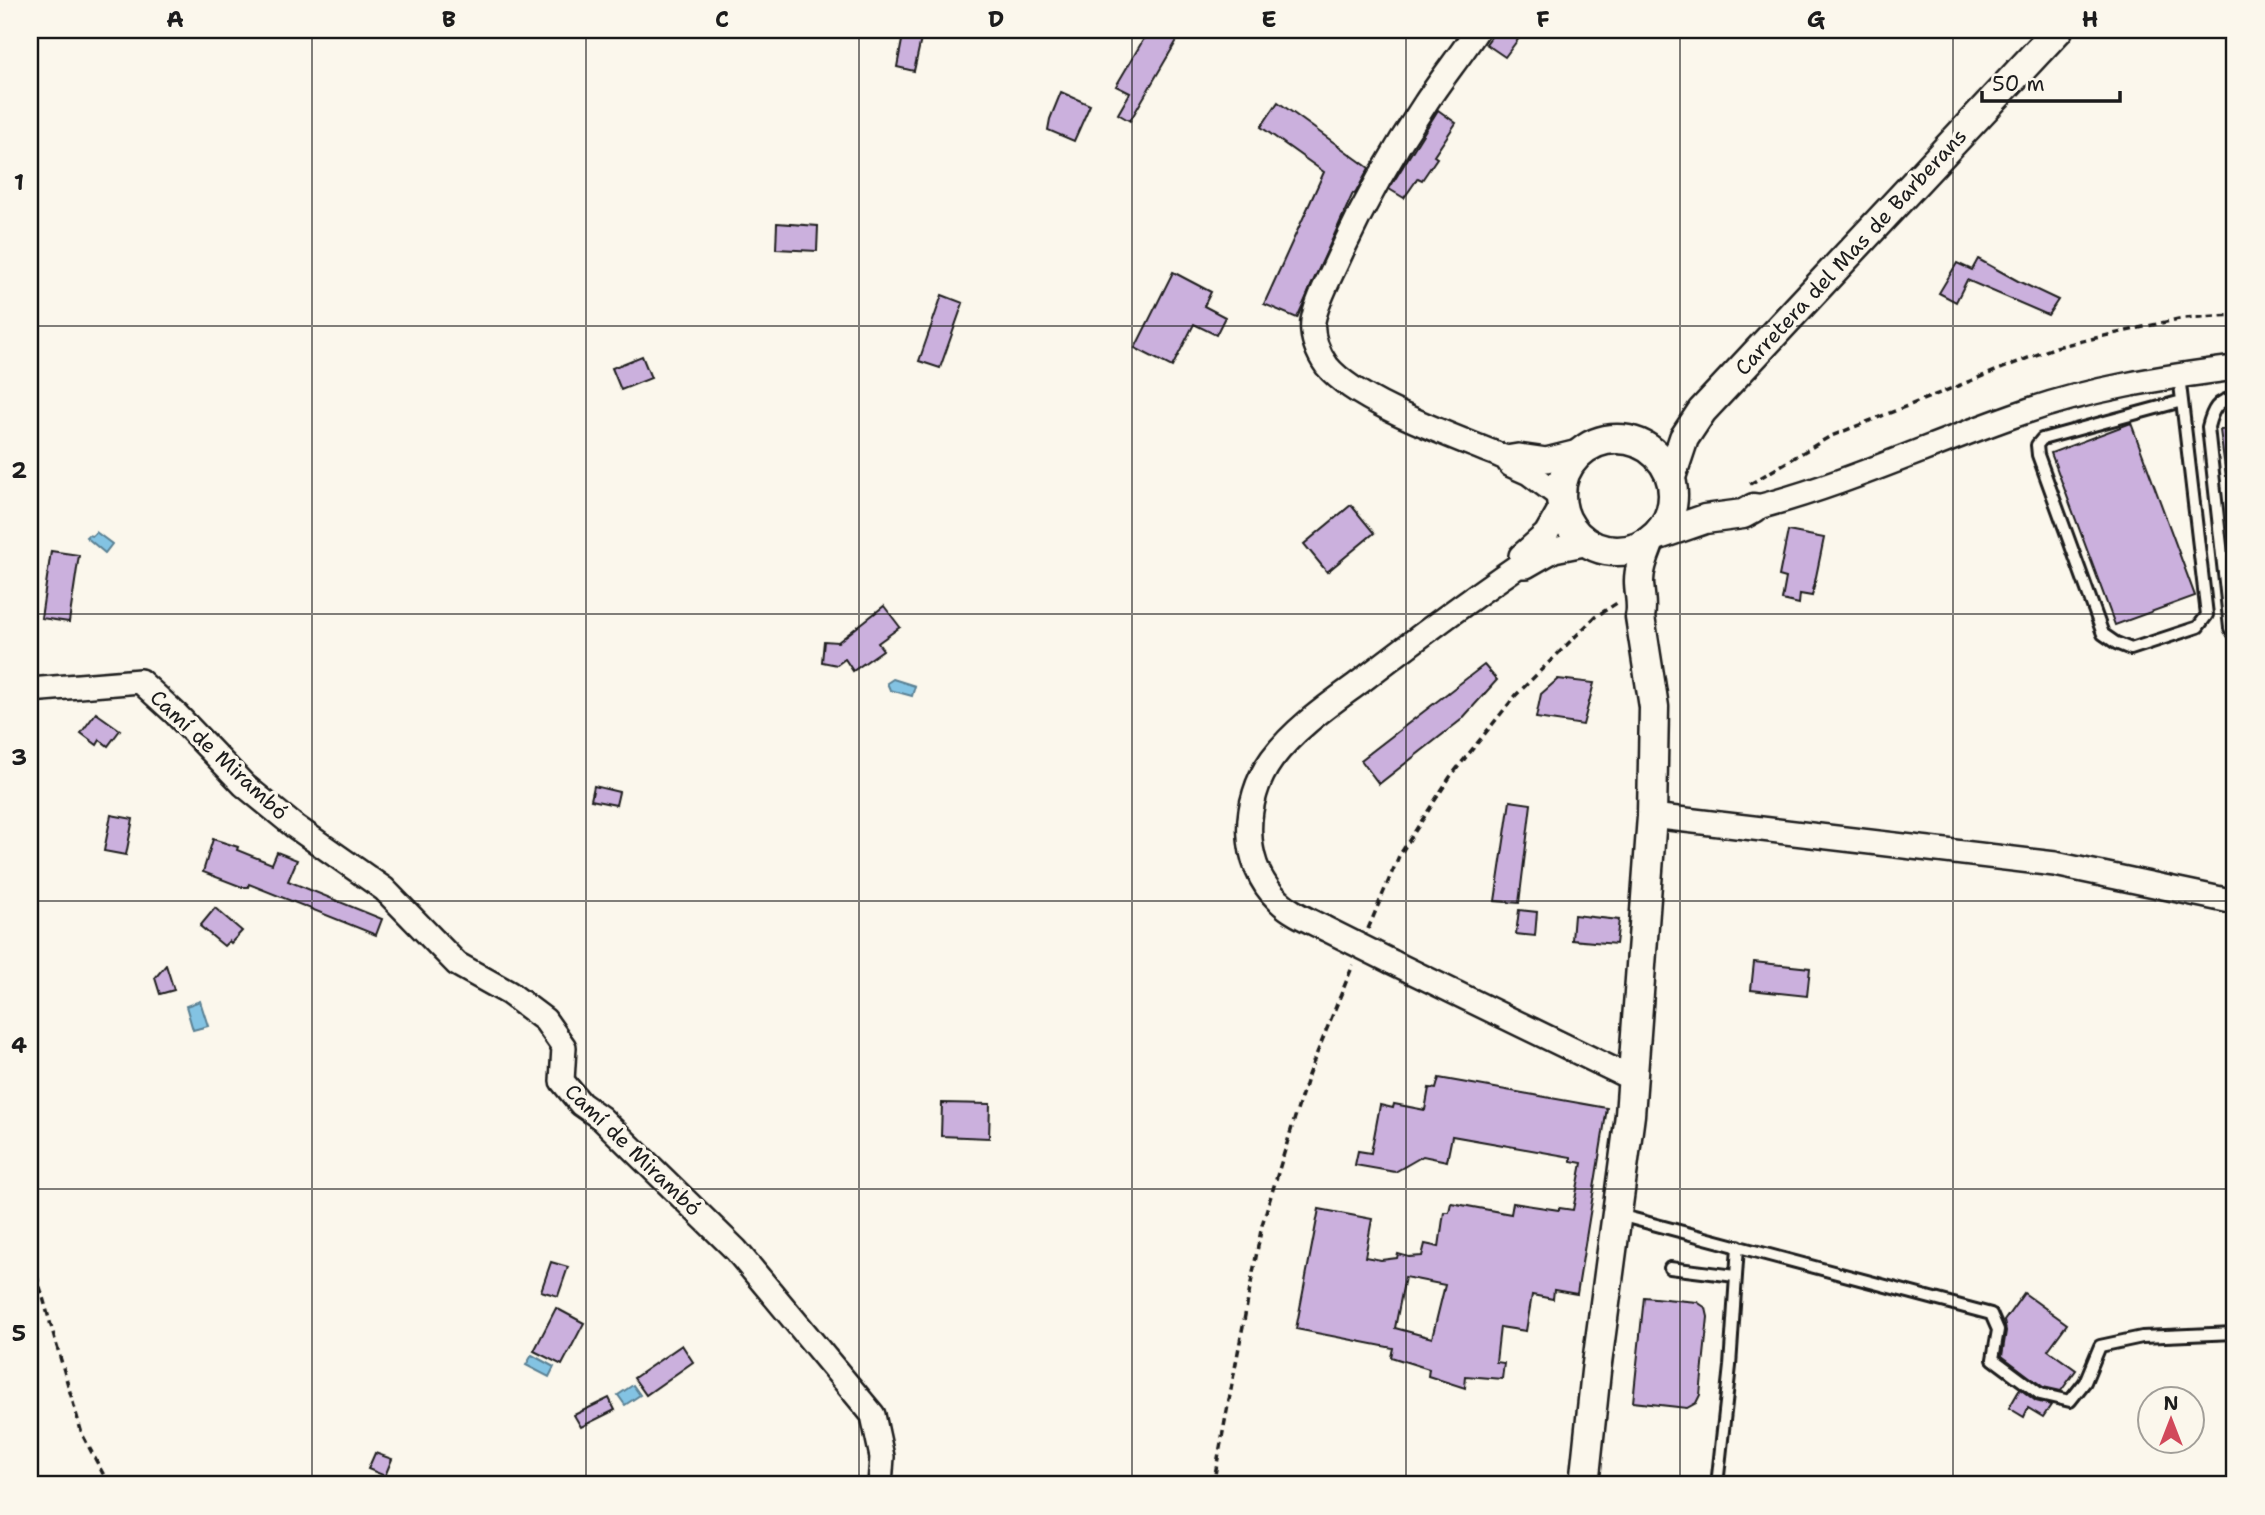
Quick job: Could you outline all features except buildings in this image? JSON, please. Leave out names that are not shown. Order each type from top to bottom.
[{"type":"street","points":[[1477,30],[1427,100],[1381,174],[1337,262],[1320,301],[1313,328],[1317,346],[1326,365],[1360,392],[1391,409],[1506,458],[1511,465],[1529,474],[1562,502],[1574,531],[1598,546],[1622,578],[1634,606],[1654,707],[1652,816],[1633,1079],[1584,1485]]},
{"type":"street","name":"Carretera del Mas de Barberans","points":[[1702,411],[2057,30]]},
{"type":"street","points":[[1631,440],[1642,444],[1660,457],[1672,482],[1693,499],[1710,505],[1742,505],[1752,496],[1828,485],[2025,412],[2112,388],[2235,368]]},
{"type":"street","points":[[1506,458],[1518,456],[1546,460],[1582,451],[1605,440],[1631,440],[1659,434],[1702,411]]},
{"type":"street","points":[[1634,606],[1642,608],[1639,578],[1653,538],[1671,514],[1672,482],[1684,438],[1702,411]]},
{"type":"street","points":[[1582,451],[1566,472],[1562,502],[1546,534],[1520,558],[1518,565],[1428,629],[1309,722],[1282,748],[1260,778],[1251,809],[1250,827],[1252,850],[1264,883],[1279,901],[1297,914],[1633,1079]]},
{"type":"street","points":[[1518,565],[1527,566],[1554,550],[1598,546],[1629,550],[1704,519],[1743,514],[1752,496]]},
{"type":"street","name":"Camí de Mirambó","points":[[30,690],[139,681],[176,714],[244,785],[293,825],[384,889],[457,964],[509,993],[545,1020],[564,1047],[562,1081],[582,1104],[601,1118],[736,1250],[873,1415],[882,1457],[880,1485]]},
{"type":"street","points":[[1652,816],[2055,864],[2235,902]]},
{"type":"lane","points":[[2179,376],[2182,401],[2207,615],[2198,627],[2132,649],[2103,634],[2038,455],[2037,445],[2042,439],[2182,401]]},
{"type":"lane","points":[[2235,398],[2225,399],[2212,410],[2208,427],[2231,628],[2235,635]]},
{"type":"lane","points":[[1616,1214],[1992,1314],[1997,1330],[1993,1359],[2040,1394],[2070,1401],[2085,1382],[2100,1346],[2142,1338],[2235,1333]]},
{"type":"lane","points":[[1717,1485],[1730,1367],[1738,1246]]},
{"type":"lane","points":[[1670,1268],[1735,1276]]},
{"type":"path","points":[[1752,496],[1829,437],[2056,346],[2183,318],[2235,315]]},
{"type":"path","points":[[1367,933],[1399,856],[1450,777],[1516,695],[1595,617],[1634,606]]},
{"type":"path","points":[[1213,1485],[1262,1225],[1308,1075],[1356,959]]},
{"type":"path","points":[[30,1252],[82,1434],[109,1485]]},
{"type":"water","points":[[96,532],[112,544],[105,553],[86,537]]},
{"type":"water","points":[[893,679],[915,686],[912,696],[890,690],[887,683]]},
{"type":"water","points":[[200,1001],[208,1026],[193,1030],[186,1006]]},
{"type":"water","points":[[532,1355],[554,1367],[549,1377],[526,1365]]},
{"type":"water","points":[[633,1385],[640,1395],[625,1405],[618,1395]]}]
